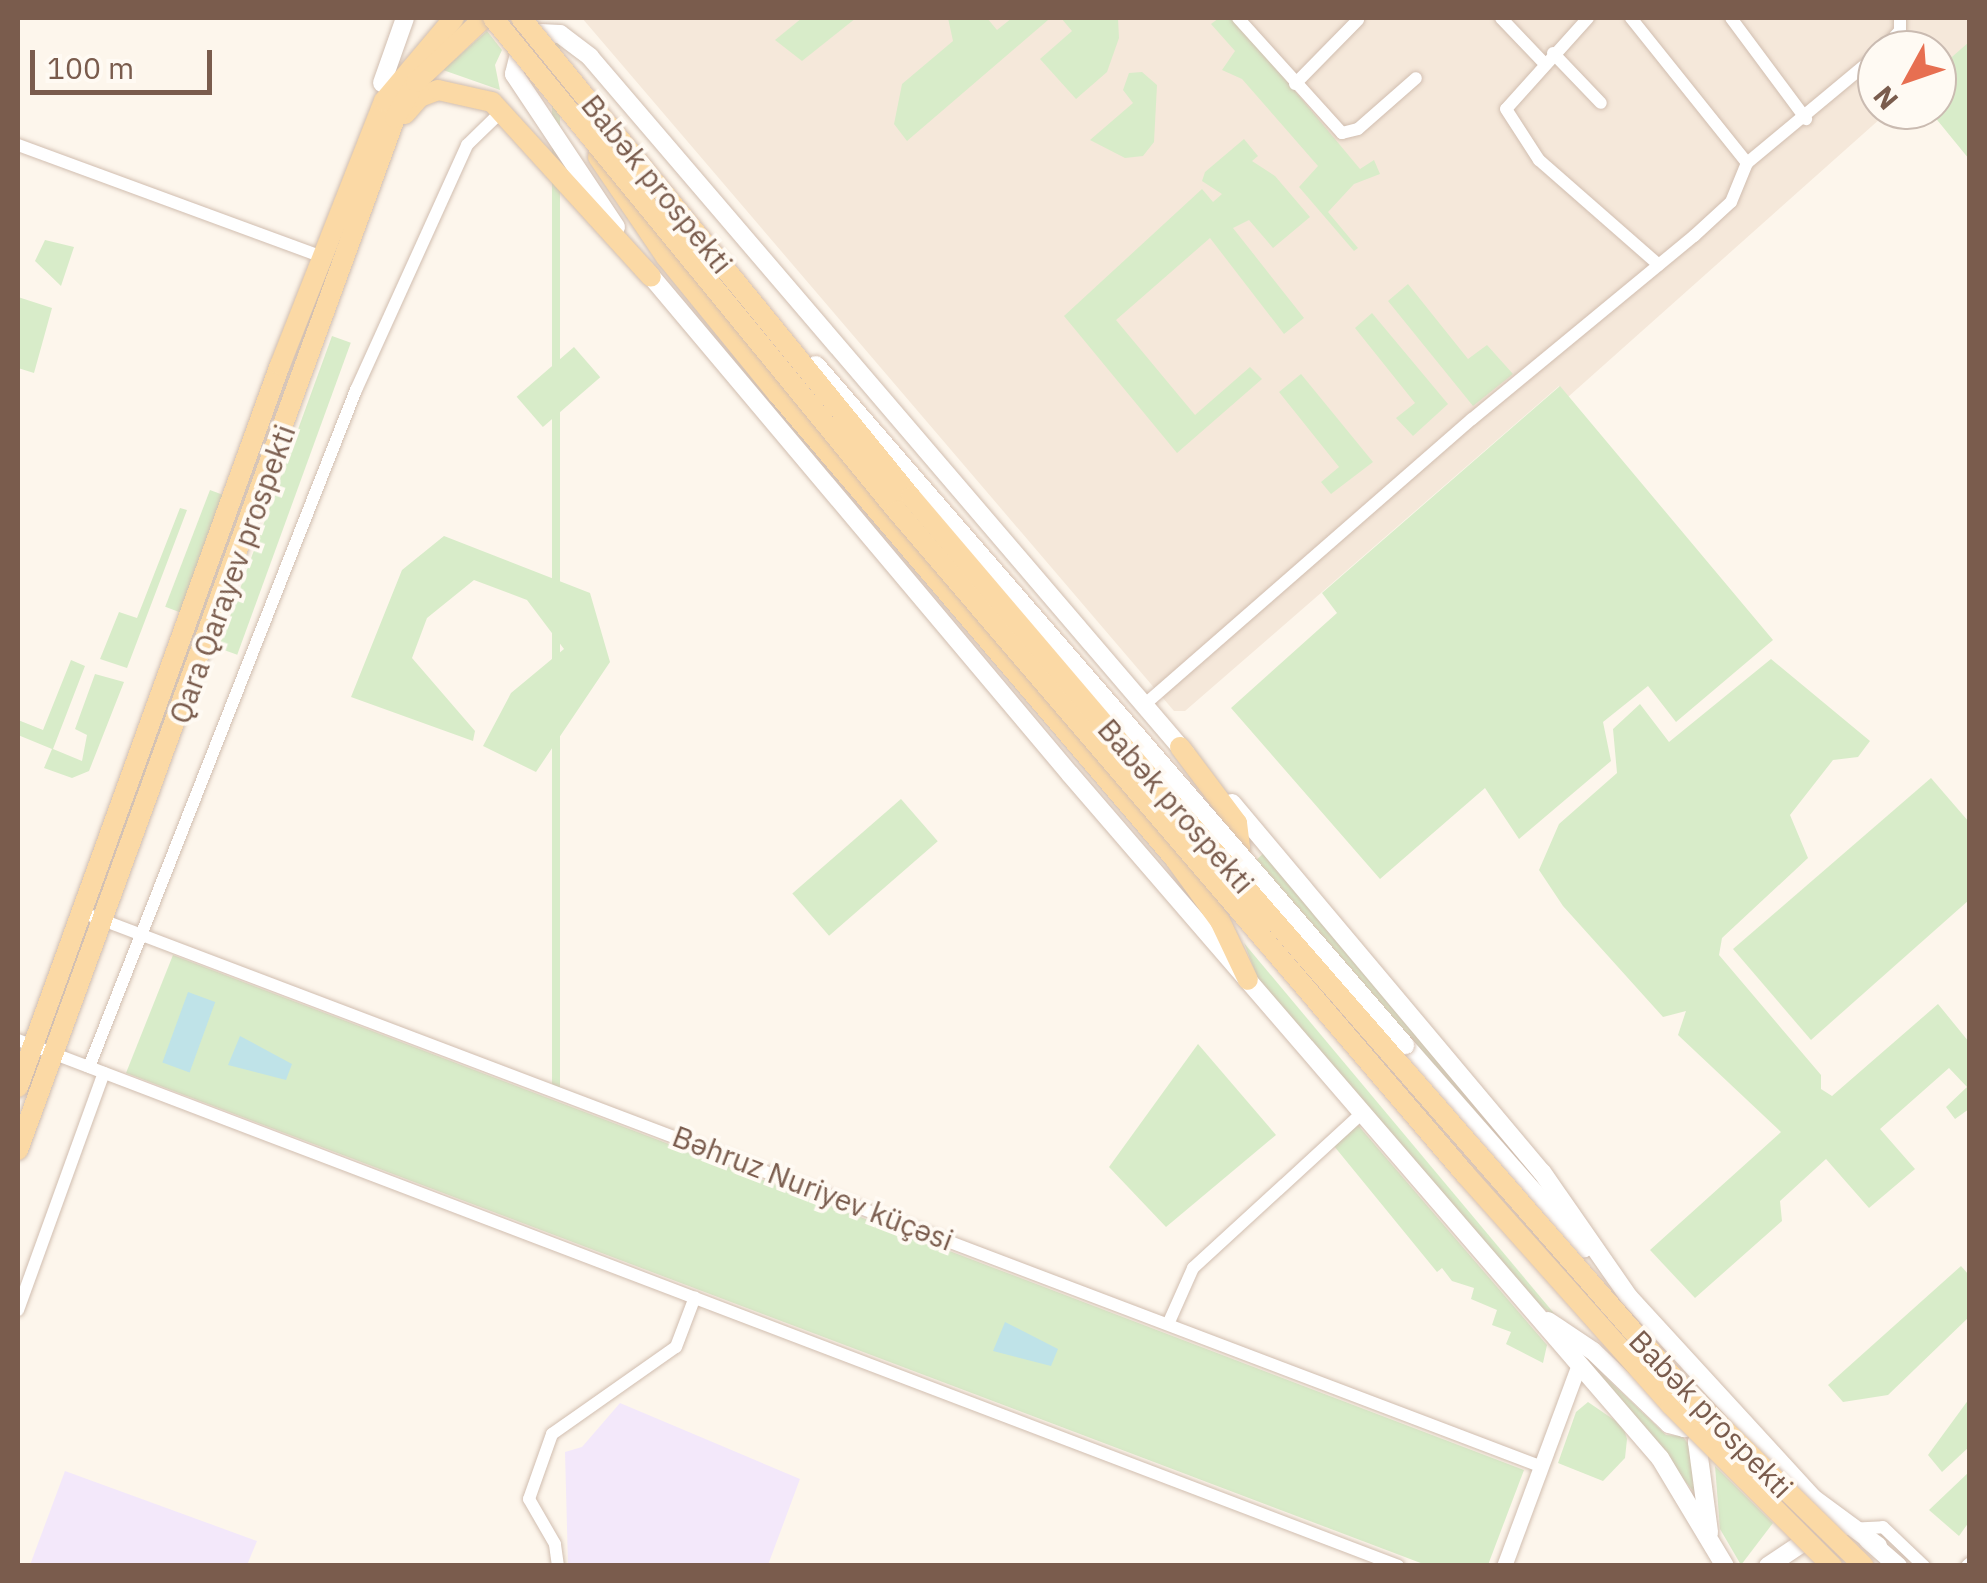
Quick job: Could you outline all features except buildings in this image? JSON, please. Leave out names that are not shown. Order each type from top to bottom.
[{"type":"main road","points":[[344,205],[358,144],[405,18]]},
{"type":"main road","points":[[382,83],[443,18]]},
{"type":"main road","name":"Qara Qarayev prospekti","points":[[18,1087],[26,1043],[84,913],[305,302],[392,86],[454,18]]},
{"type":"main road","name":"Babək prospekti","points":[[521,18],[911,497],[1608,1305],[1740,1448],[1864,1566]]},
{"type":"main road","points":[[570,18],[590,57]]},
{"type":"main road","name":"Qara Qarayev prospekti","points":[[18,1150],[404,100],[485,19]]},
{"type":"main road","name":"Babək prospekti","points":[[485,19],[559,96],[956,582],[1479,1190],[1671,1405],[1832,1566]]},
{"type":"main road","name":"Babək prospekti","points":[[1725,1566],[1678,1482],[651,277],[514,74],[521,46],[540,33],[560,34],[590,57],[1542,1172],[1629,1297],[1813,1498],[1878,1546],[1898,1566]]},
{"type":"main road","points":[[371,194],[406,113],[420,97],[462,92],[503,110],[651,277]]},
{"type":"main road","points":[[559,96],[666,257],[1175,859],[1220,921],[1248,980]]},
{"type":"main road","points":[[639,160],[1404,1046],[1629,1297],[1705,1393],[1704,1414],[1692,1425],[1669,1424],[1593,1351],[1531,1310]]},
{"type":"main road","points":[[1175,859],[1195,874],[1214,874],[1235,859],[1241,838],[1237,823],[1180,747]]},
{"type":"main road","points":[[1709,1534],[1699,1431],[1724,1416],[1747,1427]]},
{"type":"main road","points":[[1768,1566],[1801,1540],[1824,1533],[1878,1546]]},
{"type":"street","points":[[1238,18],[1331,124],[1349,134],[1416,78]]},
{"type":"street","points":[[1500,18],[1602,103]]},
{"type":"street","points":[[1588,18],[1509,100],[1507,112],[1539,160],[1659,265]]},
{"type":"street","points":[[1632,18],[1748,163]]},
{"type":"street","points":[[1731,18],[1806,119]]},
{"type":"street","points":[[1295,84],[1358,20]]},
{"type":"street","points":[[1144,705],[1731,202],[1748,163],[1806,119],[1857,72]]},
{"type":"street","points":[[89,1067],[144,938],[356,390],[467,144],[503,110]]},
{"type":"street","points":[[305,302],[315,254],[358,144]]},
{"type":"street","points":[[18,145],[315,254]]},
{"type":"street","name":"Bəhruz Nuriyev küçəsi","points":[[84,913],[1540,1466]]},
{"type":"street","points":[[26,1043],[1398,1566]]},
{"type":"street","points":[[18,1310],[104,1072]]},
{"type":"street","points":[[1169,1322],[1193,1268],[1362,1113]]},
{"type":"street","points":[[558,1566],[554,1544],[529,1499],[552,1434],[676,1348],[695,1297]]},
{"type":"street","points":[[1504,1566],[1578,1364]]},
{"type":"street","points":[[1824,1533],[1883,1527],[1924,1566]]},
{"type":"shaded area","points":[[582,18],[1969,18],[1970,42],[1957,53],[1957,30],[1857,30],[1857,130],[1868,130],[1568,397],[1559,386],[1185,711],[1174,711]]},
{"type":"shaded area","points":[[620,1403],[800,1479],[768,1565],[568,1565],[565,1452],[582,1447]]},
{"type":"shaded area","points":[[65,1471],[257,1541],[247,1565],[30,1565]]},
{"type":"green space","points":[[802,18],[856,18],[802,61],[775,40]]},
{"type":"green space","points":[[948,18],[987,18],[997,30],[1012,18],[1048,20],[907,141],[894,124],[902,84],[953,41]]},
{"type":"green space","points":[[1061,18],[1118,18],[1119,38],[1107,72],[1076,99],[1040,59],[1072,31]]},
{"type":"green space","points":[[1219,18],[1234,18],[1360,169],[1374,160],[1380,174],[1354,184],[1328,212],[1358,248],[1354,251],[1299,187],[1318,166],[1242,79],[1222,70],[1235,51],[1211,24]]},
{"type":"green space","points":[[487,31],[502,50],[495,65],[500,90],[443,70]]},
{"type":"green space","points":[[552,41],[560,41],[560,1087],[552,1087]]},
{"type":"green space","points":[[1969,42],[1969,159],[1945,130],[1957,130],[1957,52]]},
{"type":"green space","points":[[1142,72],[1157,85],[1154,142],[1143,156],[1125,158],[1090,140],[1133,103],[1123,90],[1129,73]]},
{"type":"green space","points":[[1244,139],[1258,156],[1252,161],[1275,176],[1310,217],[1273,248],[1249,220],[1233,228],[1304,318],[1284,334],[1210,238],[1116,320],[1195,415],[1250,367],[1262,379],[1177,453],[1064,316],[1202,189],[1213,202],[1222,194],[1202,181],[1205,172]]},
{"type":"green space","points":[[45,240],[74,247],[61,286],[35,261]]},
{"type":"green space","points":[[1408,284],[1468,359],[1487,345],[1513,374],[1473,406],[1388,301]]},
{"type":"green space","points":[[18,297],[52,308],[34,373],[18,368]]},
{"type":"green space","points":[[1372,313],[1448,404],[1413,436],[1396,418],[1415,403],[1355,328]]},
{"type":"green space","points":[[332,336],[351,343],[237,655],[218,648]]},
{"type":"green space","points":[[574,347],[600,377],[543,427],[517,397]]},
{"type":"green space","points":[[1301,374],[1373,462],[1331,494],[1321,482],[1339,467],[1279,392]]},
{"type":"green space","points":[[1560,386],[1773,640],[1676,722],[1648,686],[1603,722],[1611,761],[1519,839],[1485,788],[1380,879],[1231,708],[1337,613],[1322,593]]},
{"type":"green space","points":[[210,490],[226,496],[181,613],[165,607]]},
{"type":"green space","points":[[180,508],[187,510],[127,668],[100,659],[119,612],[137,618]]},
{"type":"green space","points":[[444,536],[590,593],[610,662],[536,772],[483,746],[511,693],[564,649],[527,600],[474,580],[427,618],[412,658],[475,731],[473,741],[351,697],[402,570]]},
{"type":"green space","points":[[1771,659],[1870,741],[1858,757],[1833,760],[1790,815],[1808,858],[1722,938],[1719,955],[1821,1075],[1821,1089],[1832,1096],[1938,1004],[1969,1042],[1969,1109],[1955,1119],[1946,1107],[1967,1087],[1949,1068],[1880,1129],[1915,1169],[1869,1208],[1826,1159],[1780,1201],[1782,1221],[1695,1298],[1650,1250],[1781,1132],[1678,1035],[1686,1011],[1663,1017],[1563,906],[1539,870],[1559,824],[1617,773],[1613,729],[1640,704],[1669,742]]},
{"type":"green space","points":[[71,660],[85,666],[53,749],[82,761],[87,735],[75,729],[95,674],[124,682],[89,771],[72,778],[44,768],[52,749],[18,735],[18,720],[43,730]]},
{"type":"green space","points":[[1931,778],[1969,822],[1969,900],[1811,1040],[1733,949]]},
{"type":"green space","points":[[901,799],[938,841],[829,936],[792,893]]},
{"type":"green space","points":[[1265,852],[1525,1164],[1526,1173],[1255,861]]},
{"type":"green space","points":[[1244,943],[1558,1318],[1537,1304],[1258,979]]},
{"type":"green space","points":[[173,955],[1524,1470],[1488,1565],[1426,1565],[126,1073]]},
{"type":"green space","points":[[1198,1044],[1276,1135],[1166,1227],[1109,1167]]},
{"type":"green space","points":[[1357,1124],[1547,1345],[1543,1363],[1506,1344],[1511,1332],[1492,1325],[1497,1310],[1471,1299],[1474,1288],[1452,1281],[1442,1268],[1437,1272],[1334,1146]]},
{"type":"green space","points":[[1961,1266],[1969,1275],[1969,1317],[1888,1395],[1843,1402],[1828,1385]]},
{"type":"green space","points":[[1577,1350],[1666,1435],[1682,1436],[1691,1447],[1699,1498]]},
{"type":"green space","points":[[1969,1399],[1969,1447],[1942,1472],[1928,1455]]},
{"type":"green space","points":[[1588,1402],[1623,1426],[1627,1439],[1625,1458],[1603,1481],[1558,1463],[1576,1412]]},
{"type":"green space","points":[[1715,1466],[1773,1523],[1741,1565],[1720,1529]]},
{"type":"green space","points":[[1969,1472],[1969,1522],[1959,1536],[1929,1510]]},
{"type":"water","points":[[188,992],[215,1002],[190,1072],[162,1062]]},
{"type":"water","points":[[240,1036],[292,1064],[286,1080],[228,1065]]},
{"type":"water","points":[[1005,1322],[1058,1349],[1051,1366],[993,1351]]}]
